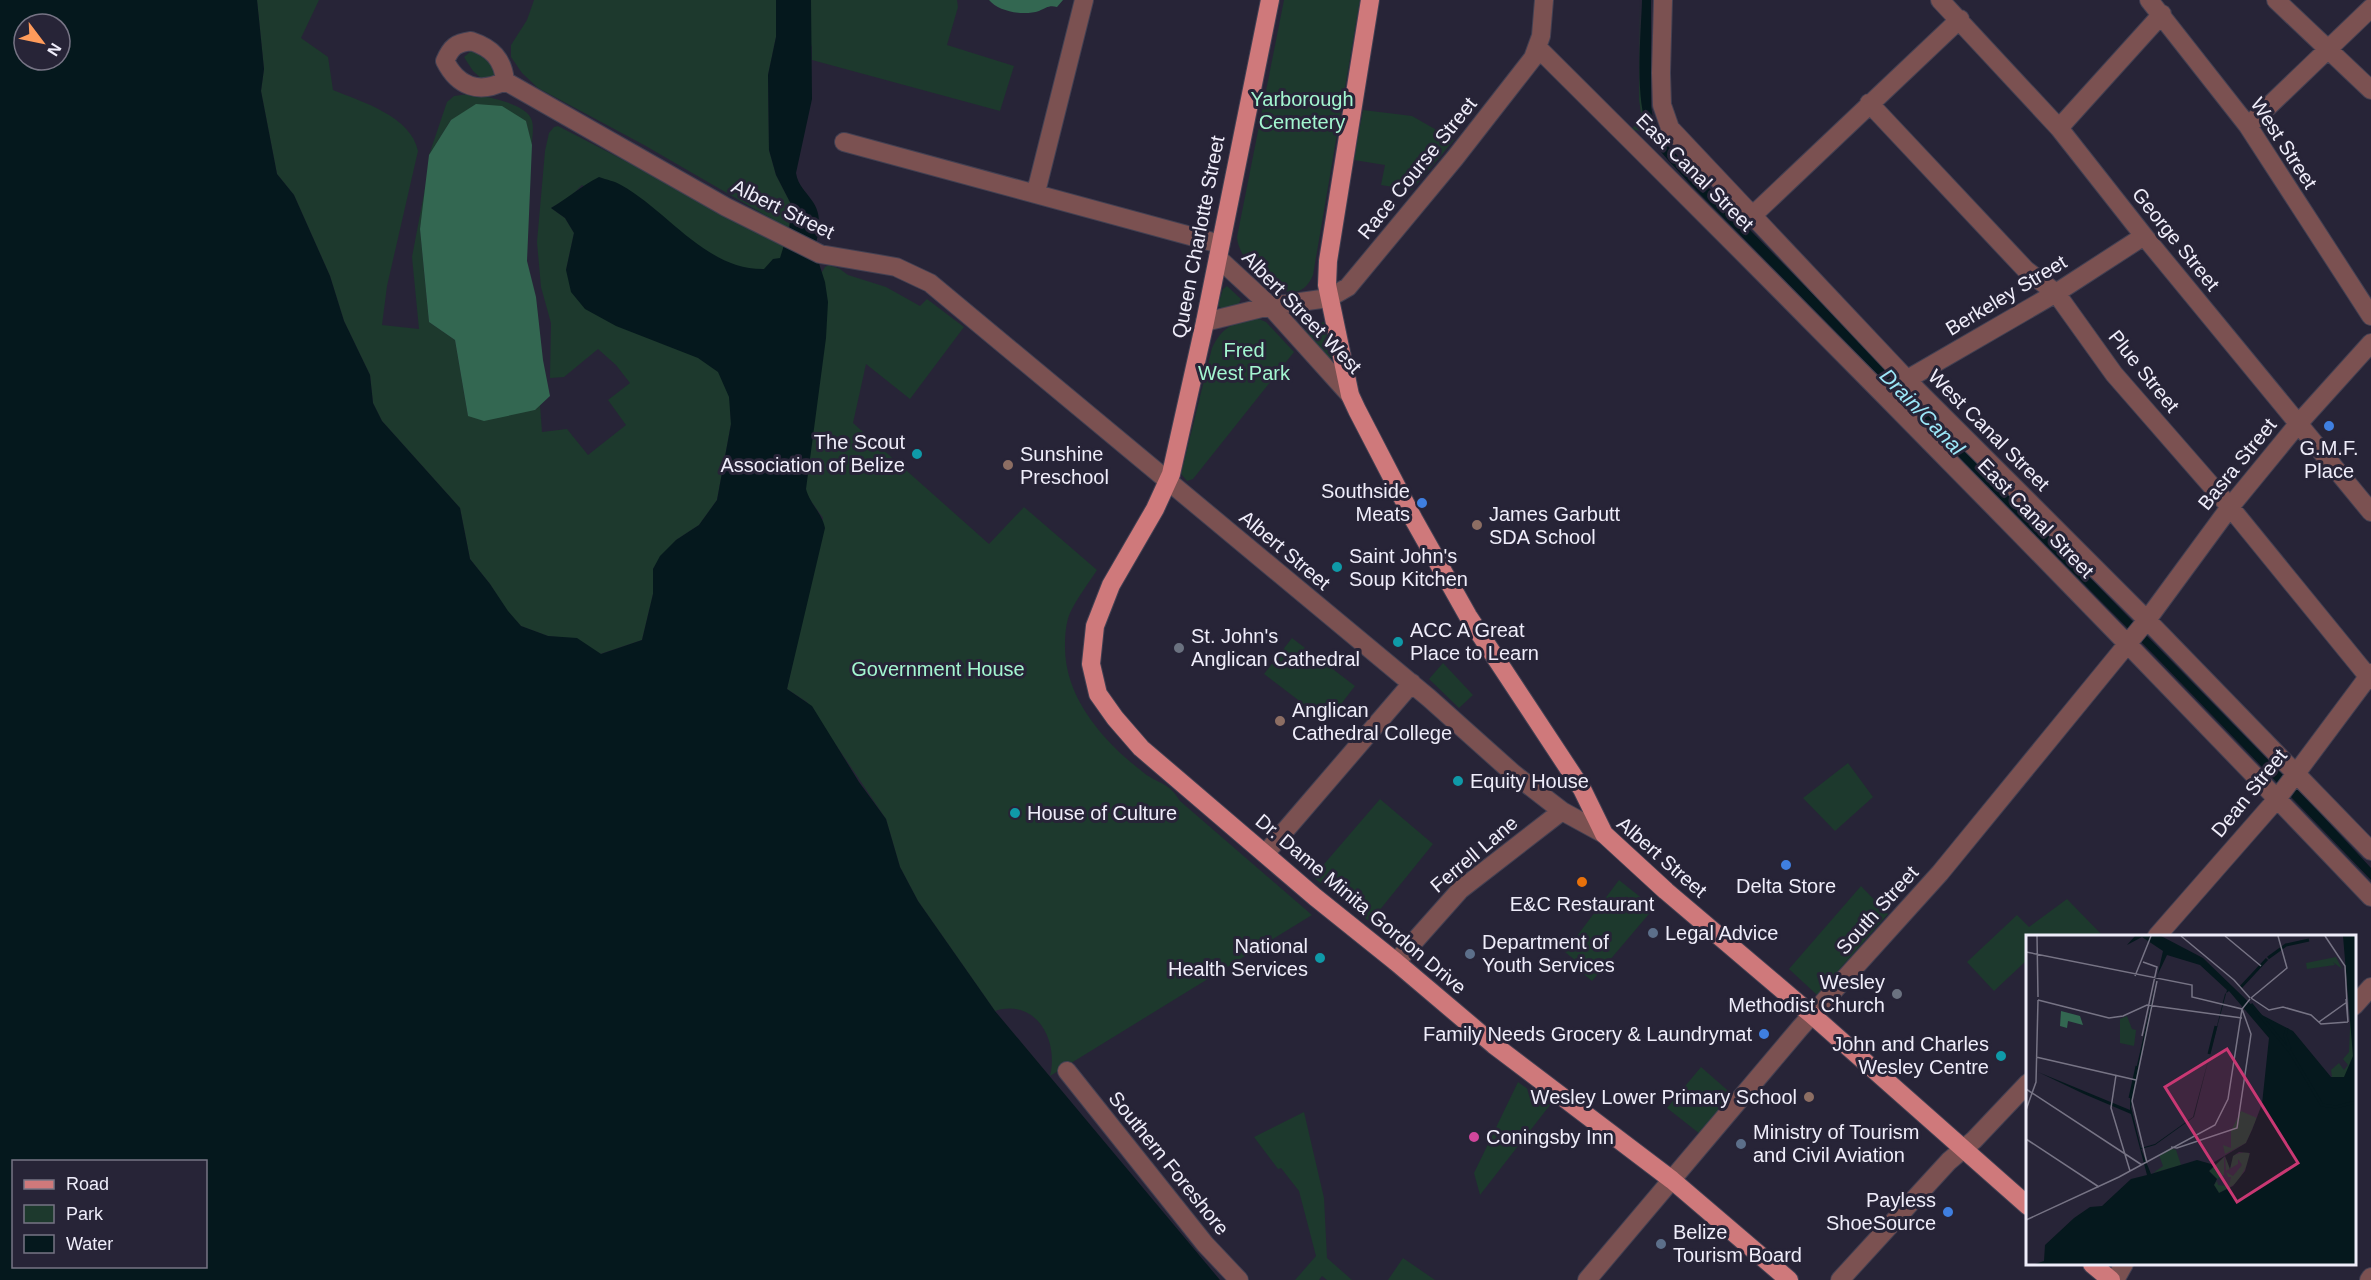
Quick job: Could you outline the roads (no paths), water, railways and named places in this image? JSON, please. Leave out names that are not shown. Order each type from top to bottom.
[{"type":"main road","name":"Queen Charlotte Street","points":[[1169,482],[1205,322],[1270,0]]},
{"type":"main road","points":[[1350,395],[1329,298],[1328,261],[1370,0]]},
{"type":"main road","name":"Albert Street West","points":[[1350,395],[1414,520],[1468,616],[1582,789],[1604,834]]},
{"type":"main road","name":"Dr. Dame Minita Gordon Drive","points":[[1169,482],[1123,561],[1102,604],[1092,646],[1091,664],[1098,694],[1107,708],[1141,748],[1315,897],[1494,1044],[1672,1180],[1789,1280]]},
{"type":"main road","name":"Albert Street","points":[[1604,834],[1666,891],[1812,1015],[2026,1204]]},
{"type":"main road","points":[[2094,1265],[2113,1280]]},
{"type":"street","points":[[1036,192],[1084,0]]},
{"type":"street","name":"Race Course Street","points":[[1205,322],[1270,306],[1329,298],[1348,287],[1455,158],[1520,75],[1538,48],[1544,0]]},
{"type":"street","name":"West Canal Street","points":[[1663,0],[1662,105],[1670,128],[1752,216],[1896,388],[2287,785],[2371,851]]},
{"type":"street","name":"George Street","points":[[1940,0],[2059,128],[2144,236],[2371,512]]},
{"type":"street","name":"West Street","points":[[2149,0],[2248,126],[2371,316]]},
{"type":"street","points":[[2276,0],[2371,90]]},
{"type":"street","points":[[2248,126],[2371,8]]},
{"type":"street","points":[[2059,128],[2162,14]]},
{"type":"street","points":[[1752,216],[1960,19]]},
{"type":"street","name":"East Canal Street","points":[[1538,48],[1896,388],[2137,632],[2287,785],[2371,897]]},
{"type":"street","name":"Albert Street","points":[[505,81],[726,207],[820,254],[896,267],[930,282],[1412,684],[1499,761],[1562,811],[1604,834]]},
{"type":"street","name":"Plue Street","points":[[1869,104],[2026,270],[2056,293],[2114,374],[2230,507],[2370,677]]},
{"type":"street","name":"Albert Street West","points":[[844,142],[1036,192],[1219,251],[1350,395]]},
{"type":"street","name":"Berkeley Street","points":[[1896,388],[2056,293],[2144,236]]},
{"type":"street","name":"Basra Street","points":[[2137,632],[2230,507],[2298,424],[2371,343]]},
{"type":"street","name":"South Street","points":[[1587,1280],[1812,1015],[1925,891],[2137,632]]},
{"type":"street","name":"Dean Street","points":[[2158,935],[2287,785],[2370,677]]},
{"type":"street","points":[[1265,854],[1412,684]]},
{"type":"street","name":"Ferrell Lane","points":[[1396,962],[1460,890],[1562,811]]},
{"type":"street","points":[[2356,1005],[2371,987]]},
{"type":"street","name":"Southern Foreshore","points":[[1066,1071],[1205,1244],[1239,1280]]},
{"type":"street","points":[[1840,1280],[1948,1161],[2026,1085]]},
{"type":"street","points":[[2113,1280],[2123,1265]]},
{"type":"water","points":[[0,0],[257,0],[264,69],[261,91],[277,174],[294,195],[330,276],[344,321],[370,375],[373,403],[382,421],[460,508],[470,559],[521,626],[548,636],[577,638],[601,654],[642,640],[653,594],[653,569],[660,556],[676,540],[699,525],[717,500],[731,424],[729,397],[718,372],[698,358],[616,326],[585,309],[571,292],[566,270],[574,233],[565,218],[551,208],[599,177],[619,184],[638,196],[688,237],[724,260],[743,267],[764,269],[773,259],[780,258],[789,229],[792,206],[776,175],[769,150],[768,75],[776,37],[776,0],[811,0],[812,99],[796,173],[800,185],[818,213],[819,231],[814,248],[825,282],[828,302],[826,338],[806,489],[825,528],[787,689],[812,706],[859,782],[886,819],[900,867],[918,901],[995,1011],[1220,1280],[0,1280]]},
{"type":"water","name":"Drain/Canal","points":[[1642,0],[1651,0],[1651,106],[1653,118],[1665,143],[2318,811],[2371,868],[2371,880],[1662,153],[1649,133],[1641,104]]},
{"type":"place","name":"G.M.F. Place","points":[[2329,426]]},
{"type":"place","name":"The Scout Association of Belize","points":[[917,454]]},
{"type":"place","name":"Sunshine Preschool","points":[[1008,465]]},
{"type":"place","name":"Southside Meats","points":[[1422,503]]},
{"type":"place","name":"James Garbutt SDA School","points":[[1477,525]]},
{"type":"place","name":"Saint John's Soup Kitchen","points":[[1337,567]]},
{"type":"place","name":"ACC A Great Place to Learn","points":[[1398,642]]},
{"type":"place","name":"St. John's Anglican Cathedral","points":[[1179,648]]},
{"type":"place","name":"Anglican Cathedral College","points":[[1280,721]]},
{"type":"place","name":"Equity House","points":[[1458,781]]},
{"type":"place","name":"House of Culture","points":[[1015,813]]},
{"type":"place","name":"Delta Store","points":[[1786,865]]},
{"type":"place","name":"E&C Restaurant","points":[[1582,882]]},
{"type":"place","name":"Legal Advice","points":[[1653,933]]},
{"type":"place","name":"Department of Youth Services","points":[[1470,954]]},
{"type":"place","name":"National Health Services","points":[[1320,958]]},
{"type":"place","name":"Wesley Methodist Church","points":[[1897,994]]},
{"type":"place","name":"Family Needs Grocery & Laundrymat","points":[[1764,1034]]},
{"type":"place","name":"John and Charles Wesley Centre","points":[[2001,1056]]},
{"type":"place","name":"Wesley Lower Primary School","points":[[1809,1097]]},
{"type":"place","name":"Coningsby Inn","points":[[1474,1137]]},
{"type":"place","name":"Ministry of Tourism and Civil Aviation","points":[[1741,1144]]},
{"type":"place","name":"Payless ShoeSource","points":[[1948,1212]]},
{"type":"place","name":"Belize Tourism Board","points":[[1661,1244]]},
{"type":"park label","name":"Yarborough Cemetery","points":[[1302,110]]},
{"type":"park label","name":"Fred West Park","points":[[1244,362]]},
{"type":"park label","name":"Government House","points":[[938,669]]}]
